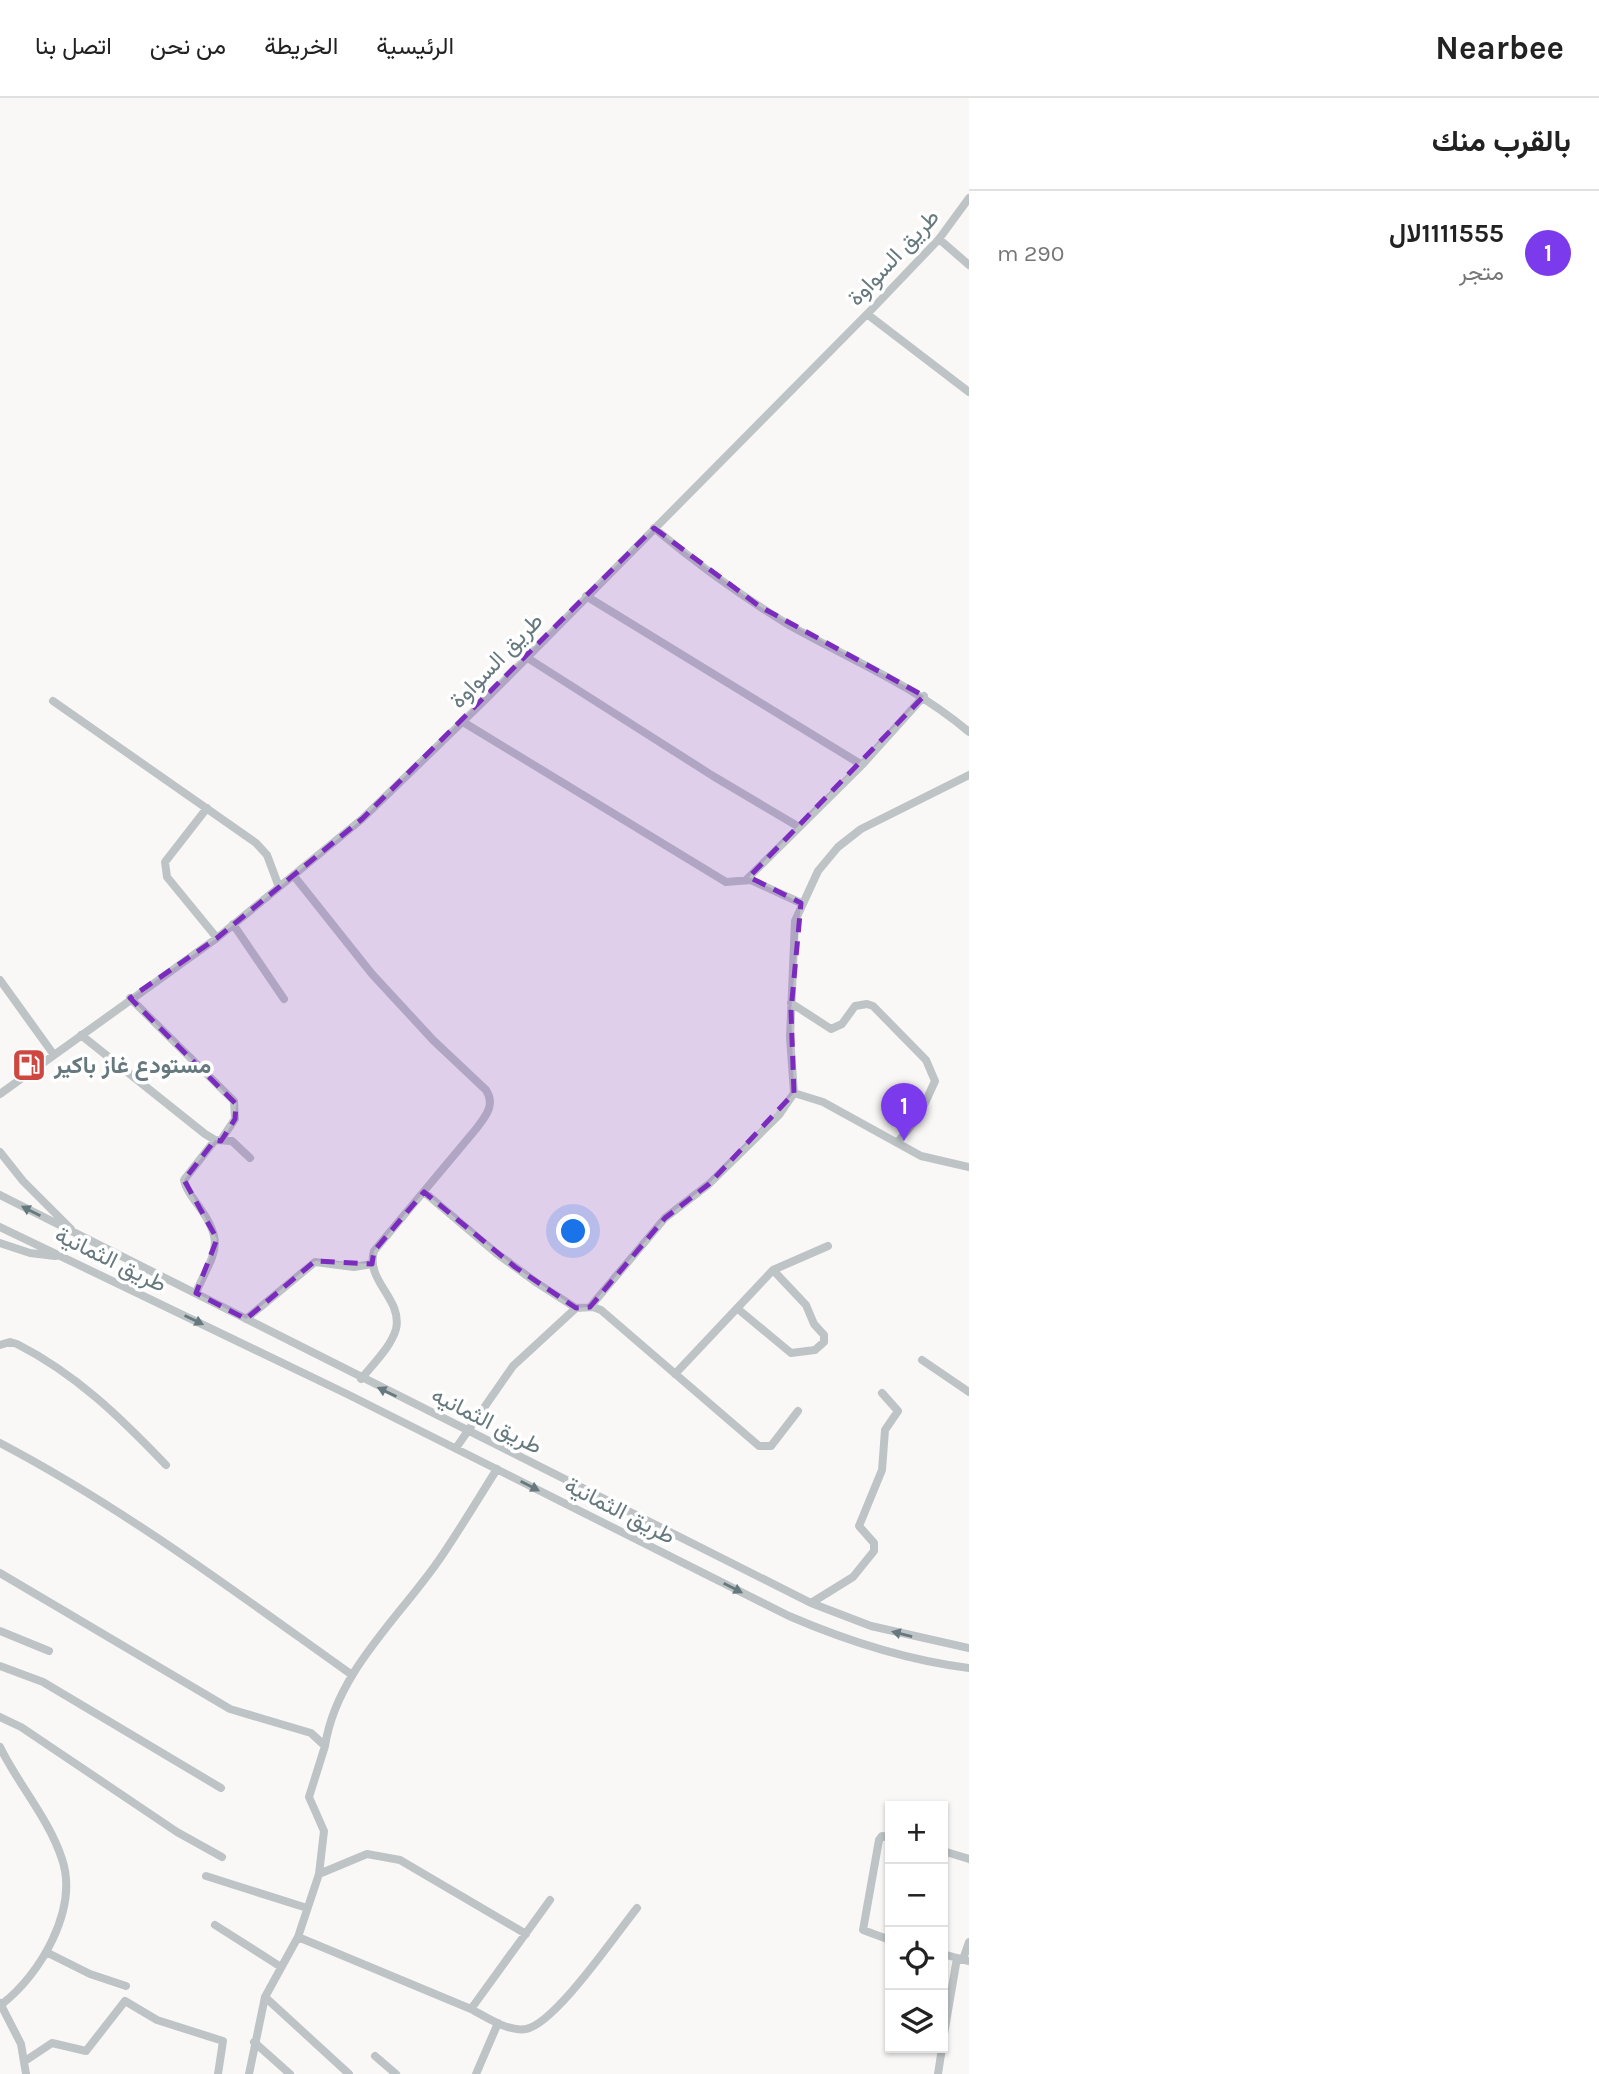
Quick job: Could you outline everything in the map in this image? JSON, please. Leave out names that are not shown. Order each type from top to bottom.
[{"type":"street","name":"طريق السواوة","points":[[0,1094],[217,938],[362,819],[463,722],[867,314],[939,239],[969,198]]},
{"type":"street","points":[[939,239],[969,265]]},
{"type":"street","points":[[867,314],[969,392]]},
{"type":"street","points":[[654,528],[708,572],[759,606],[924,696],[969,732]]},
{"type":"street","points":[[586,596],[862,765]]},
{"type":"street","points":[[526,657],[713,776],[799,827]]},
{"type":"street","points":[[746,880],[862,765],[924,696]]},
{"type":"street","points":[[53,701],[262,849],[279,887]]},
{"type":"street","points":[[463,722],[721,879],[732,883],[746,880],[759,882],[801,903]]},
{"type":"street","points":[[590,1307],[665,1218],[709,1184],[779,1115],[794,1093],[791,1003],[795,921],[801,903],[827,859],[861,829],[969,775]]},
{"type":"street","points":[[207,808],[165,862],[164,868],[167,877],[217,938]]},
{"type":"street","points":[[294,876],[372,974],[490,1095],[491,1104],[484,1118],[373,1251],[375,1276],[393,1307],[397,1325],[389,1342],[361,1379]]},
{"type":"street","points":[[233,924],[284,999]]},
{"type":"street","points":[[0,980],[54,1055]]},
{"type":"street","points":[[130,998],[234,1101],[235,1119],[184,1180],[186,1188],[212,1225],[217,1239],[196,1293]]},
{"type":"street","points":[[791,1003],[831,1029],[842,1024],[855,1006],[873,1006],[926,1060],[935,1081],[933,1088],[915,1122],[897,1143]]},
{"type":"street","points":[[82,1035],[218,1140],[232,1141],[250,1158]]},
{"type":"street","points":[[794,1093],[823,1102],[932,1160],[969,1167]]},
{"type":"street","points":[[0,1152],[23,1181],[75,1234]]},
{"type":"street","points":[[424,1192],[515,1268],[576,1308],[590,1307],[601,1310],[759,1446],[771,1446],[798,1411]]},
{"type":"street","name":"طريق الثمانيه","points":[[0,1195],[361,1379],[811,1603],[871,1626],[969,1648]]},
{"type":"street","name":"طريق الثمانية","points":[[0,1227],[456,1448],[789,1616],[841,1639],[915,1660],[969,1668]]},
{"type":"street","points":[[0,1243],[30,1253],[61,1256]]},
{"type":"street","points":[[675,1374],[774,1270],[828,1246]]},
{"type":"street","points":[[246,1319],[315,1262],[354,1267],[372,1264]]},
{"type":"street","points":[[738,1309],[791,1353],[815,1350],[824,1342],[824,1335],[814,1324],[806,1305],[774,1270]]},
{"type":"street","points":[[456,1448],[513,1366],[576,1308]]},
{"type":"street","points":[[0,1345],[17,1343],[57,1365],[102,1401],[166,1465]]},
{"type":"street","points":[[922,1360],[969,1392]]},
{"type":"street","points":[[811,1603],[853,1577],[874,1551],[874,1543],[859,1526],[882,1470],[885,1430],[898,1411],[882,1393]]},
{"type":"street","points":[[0,1443],[42,1465],[107,1506],[352,1675]]},
{"type":"street","points":[[249,2074],[265,1997],[298,1937],[319,1874],[325,1843],[324,1831],[309,1797],[325,1746],[330,1717],[352,1675],[439,1560],[497,1469]]},
{"type":"street","points":[[0,1573],[230,1709],[312,1733],[325,1746]]},
{"type":"street","points":[[0,1631],[49,1651]]},
{"type":"street","points":[[0,1667],[43,1682],[221,1788]]},
{"type":"street","points":[[0,1717],[21,1727],[177,1832],[222,1857]]},
{"type":"street","points":[[0,1747],[63,1860],[64,1902],[46,1952],[19,1991],[2,2009],[21,2044],[26,2074]]},
{"type":"street","points":[[885,1836],[879,1840],[863,1930],[885,1938]]},
{"type":"street","points":[[948,1852],[969,1858]]},
{"type":"street","points":[[319,1874],[367,1854],[400,1860],[526,1934]]},
{"type":"street","points":[[206,1875],[307,1908]]},
{"type":"street","points":[[471,2009],[550,1900]]},
{"type":"street","points":[[298,1937],[471,2009],[498,2024],[523,2030],[549,2018],[637,1908]]},
{"type":"street","points":[[215,1924],[281,1967]]},
{"type":"street","points":[[948,2020],[969,1942]]},
{"type":"street","points":[[46,1952],[90,1974],[126,1986]]},
{"type":"street","points":[[265,1997],[349,2074]]},
{"type":"street","points":[[25,2061],[52,2043],[86,2051],[125,2001],[157,2020],[223,2041],[225,2045],[218,2074]]},
{"type":"street","points":[[476,2074],[498,2024]]},
{"type":"street","points":[[254,2042],[290,2074]]},
{"type":"street","points":[[938,2074],[941,2053]]},
{"type":"street","points":[[375,2056],[396,2074]]},
{"type":"highlighted area","points":[[654,528],[759,606],[924,696],[749,877],[801,903],[791,1011],[794,1093],[709,1184],[665,1218],[590,1307],[576,1308],[515,1267],[424,1192],[374,1251],[372,1264],[315,1261],[246,1319],[196,1293],[217,1239],[184,1180],[215,1140],[221,1141],[235,1119],[236,1104],[130,998],[217,938],[362,819]]},
{"type":"place","name":"مستودع غاز باكير","points":[[29,1065]]},
{"type":"place","name":"1111555لال","points":[[904,1141]]}]
